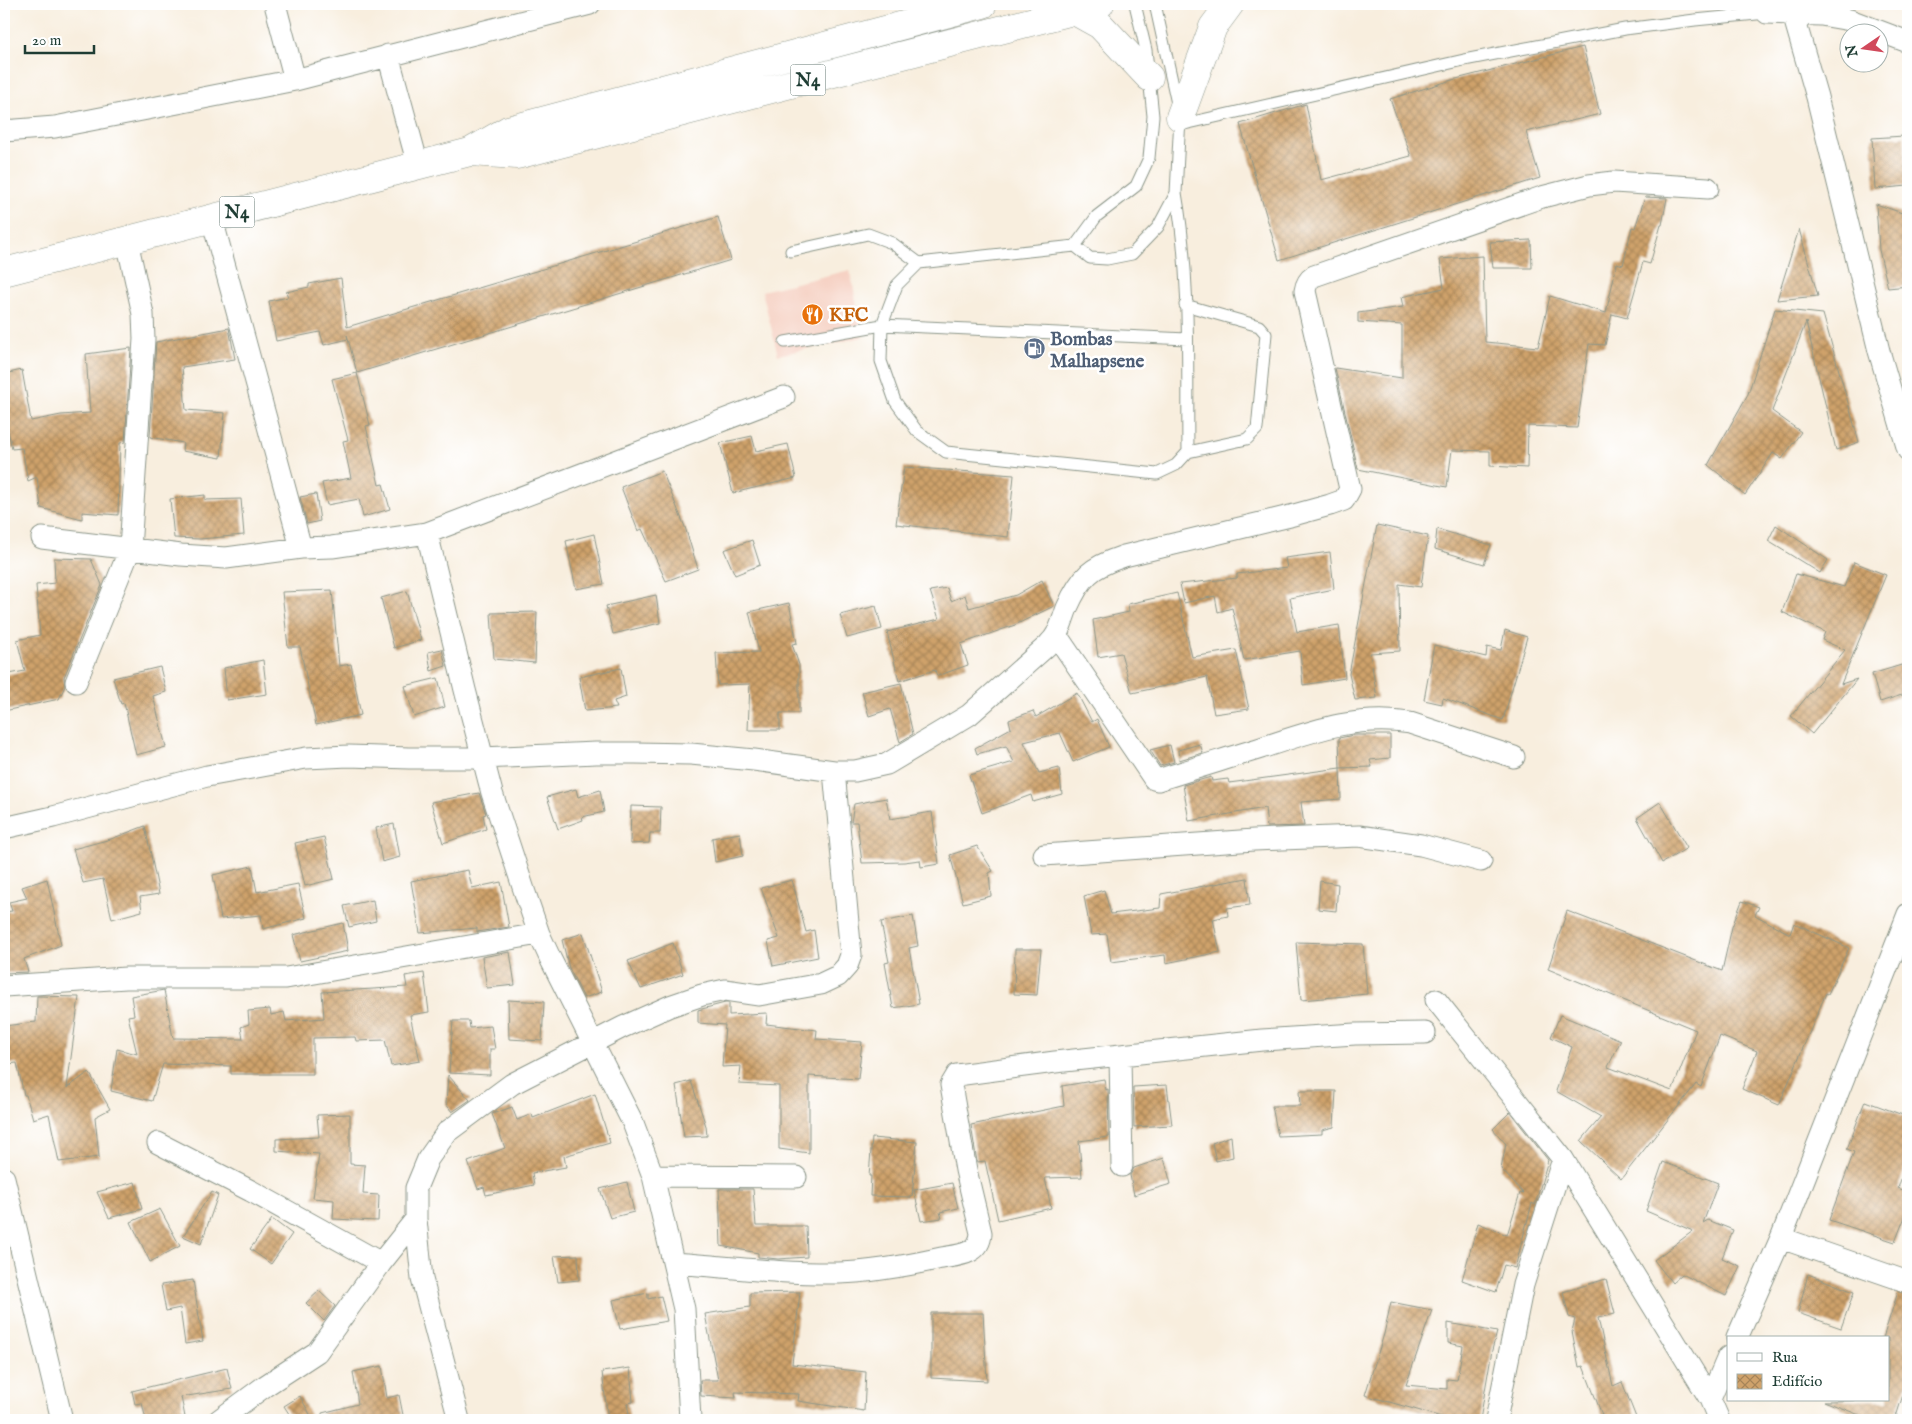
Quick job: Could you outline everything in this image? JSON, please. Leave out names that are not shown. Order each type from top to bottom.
[{"type":"highway","name":"N4","points":[[4,272],[470,152],[508,130],[983,4]]},
{"type":"highway","name":"N4","points":[[470,152],[517,155],[1100,4]]},
{"type":"highway","points":[[1180,121],[1213,26],[1230,4]]},
{"type":"highway","points":[[1073,10],[1100,25],[1149,77]]},
{"type":"street","points":[[275,4],[296,80]]},
{"type":"street","points":[[4,131],[54,127],[296,80],[590,4]]},
{"type":"street","points":[[1767,13],[1821,15],[1850,20],[1908,42]]},
{"type":"street","points":[[1792,14],[1817,97],[1879,351],[1908,450]]},
{"type":"street","points":[[388,55],[418,166]]},
{"type":"street","points":[[4,828],[70,813],[208,776],[306,758],[349,756],[482,758],[596,752],[691,754],[834,771],[855,771],[887,764],[970,716],[1057,636],[1067,608],[1084,576],[1101,564],[1124,556],[1330,506],[1344,500],[1350,489],[1305,291],[1309,279],[1542,197],[1589,185],[1614,182],[1708,188]]},
{"type":"street","points":[[212,219],[301,548]]},
{"type":"street","points":[[76,682],[130,549],[144,339],[143,314],[127,240]]},
{"type":"street","points":[[42,538],[226,558],[301,548],[332,547],[427,533],[784,398]]},
{"type":"street","points":[[427,533],[482,758],[539,934],[633,1123],[653,1176],[684,1309],[690,1420]]},
{"type":"street","points":[[1057,636],[1154,779],[1158,780],[1328,726],[1373,721],[1393,720],[1410,724],[1514,757]]},
{"type":"street","points":[[459,1420],[422,1280],[416,1219],[416,1188],[428,1160],[447,1132],[512,1084],[623,1027],[670,1006],[725,990],[759,995],[821,984],[838,976],[847,966],[851,955],[834,771]]},
{"type":"street","points":[[1044,855],[1254,840],[1358,836],[1421,845],[1481,861]]},
{"type":"street","points":[[1738,1336],[1781,1238],[1908,914]]},
{"type":"street","points":[[4,986],[126,978],[286,978],[539,934]]},
{"type":"street","points":[[1436,1000],[1563,1159],[1710,1399],[1719,1420]]},
{"type":"street","points":[[674,1263],[840,1273],[907,1266],[973,1251],[981,1241],[981,1233],[966,1170],[952,1085],[953,1079],[957,1075],[1055,1062],[1262,1040],[1355,1034],[1425,1033]]},
{"type":"street","points":[[1120,1056],[1122,1166]]},
{"type":"street","points":[[158,1142],[381,1263]]},
{"type":"street","points":[[1496,1420],[1524,1285],[1563,1159]]},
{"type":"street","points":[[653,1176],[796,1177]]},
{"type":"street","points":[[4,1178],[62,1420]]},
{"type":"street","points":[[219,1420],[265,1386],[317,1352],[381,1263],[416,1219]]},
{"type":"street","points":[[1781,1238],[1908,1282]]},
{"type":"street","points":[[1710,1399],[1727,1359]]},
{"type":"lane","points":[[1075,246],[1098,216],[1136,186],[1149,158],[1153,116],[1146,50],[1135,4]]},
{"type":"lane","points":[[1155,4],[1180,121],[1176,193],[1183,232],[1187,339],[1188,452]]},
{"type":"lane","points":[[1180,121],[1483,56],[1625,29],[1767,13]]},
{"type":"lane","points":[[1176,193],[1158,226],[1132,254],[1107,259],[1090,258],[1075,246],[919,263],[897,286],[882,326],[881,361],[895,401],[917,431],[946,452],[1157,474],[1176,465],[1188,452],[1247,439],[1257,429],[1266,334],[1259,326],[1185,305]]},
{"type":"lane","points":[[791,251],[868,234],[892,243],[919,263]]},
{"type":"lane","points":[[785,342],[882,326],[1187,339]]},
{"type":"shaded area","name":"KFC","points":[[850,270],[863,337],[778,355],[762,291]]},
{"type":"building","points":[[1583,47],[1600,114],[1526,132],[1540,178],[1279,260],[1240,124],[1306,104],[1321,180],[1411,156],[1390,99],[1452,80]]},
{"type":"building","points":[[1904,136],[1908,186],[1875,189],[1872,138]]},
{"type":"building","points":[[1645,197],[1667,198],[1662,225],[1650,264],[1643,262],[1627,318],[1612,314],[1605,345],[1589,344],[1577,428],[1528,426],[1527,468],[1490,466],[1490,451],[1452,450],[1447,487],[1358,469],[1335,368],[1402,378],[1402,325],[1358,322],[1358,313],[1403,307],[1401,297],[1444,288],[1440,259],[1483,256],[1485,342],[1538,347],[1550,296],[1606,313],[1617,263],[1623,265],[1632,227],[1635,228]]},
{"type":"building","points":[[1876,204],[1908,215],[1908,286],[1888,288],[1879,250]]},
{"type":"building","points":[[718,217],[731,260],[357,373],[347,335],[348,339],[324,345],[320,332],[276,341],[269,301],[288,297],[286,292],[309,287],[309,284],[341,278],[347,327]]},
{"type":"building","points":[[1799,229],[1818,296],[1777,300]]},
{"type":"building","points":[[1531,240],[1532,268],[1493,268],[1490,242]]},
{"type":"building","points":[[1775,309],[1823,314],[1859,442],[1836,450],[1806,322],[1772,411],[1801,432],[1782,459],[1773,453],[1745,495],[1708,465],[1748,394]]},
{"type":"building","points":[[229,328],[235,359],[182,367],[186,410],[225,413],[221,458],[182,451],[183,443],[150,437],[156,342]]},
{"type":"building","points":[[131,348],[125,442],[120,443],[118,515],[82,512],[82,519],[41,508],[37,477],[28,481],[22,448],[12,449],[4,412],[4,374],[22,370],[31,421],[61,415],[90,413],[86,354]]},
{"type":"building","points":[[357,373],[370,425],[366,426],[379,485],[383,484],[390,509],[363,517],[359,499],[327,505],[322,483],[351,478],[343,441],[348,440],[332,379]]},
{"type":"building","points":[[752,436],[756,451],[788,444],[796,478],[733,493],[720,443]]},
{"type":"building","points":[[904,467],[1014,475],[1008,537],[896,524]]},
{"type":"building","points":[[662,471],[685,527],[698,569],[666,581],[642,529],[638,531],[621,487]]},
{"type":"building","points":[[316,494],[320,521],[307,524],[300,497]]},
{"type":"building","points":[[205,495],[205,500],[241,499],[244,535],[200,539],[174,538],[170,499]]},
{"type":"building","points":[[1377,525],[1428,536],[1421,587],[1399,584],[1400,651],[1370,653],[1377,698],[1355,700],[1349,674]]},
{"type":"building","points":[[1776,525],[1828,560],[1820,573],[1768,541]]},
{"type":"building","points":[[1437,529],[1491,545],[1484,564],[1435,549]]},
{"type":"building","points":[[594,534],[604,584],[576,589],[566,541]]},
{"type":"building","points":[[752,540],[760,565],[735,575],[724,550]]},
{"type":"building","points":[[1330,552],[1334,589],[1290,598],[1297,632],[1339,625],[1345,678],[1303,685],[1300,651],[1244,660],[1232,608],[1218,612],[1215,596],[1184,603],[1180,584],[1237,578],[1237,574],[1287,568],[1285,558]]},
{"type":"building","points":[[54,558],[91,559],[102,585],[64,677],[65,686],[59,699],[4,711],[4,675],[25,671],[17,640],[40,635],[36,585],[55,583]]},
{"type":"building","points":[[1854,562],[1886,575],[1841,684],[1857,679],[1812,734],[1791,716],[1845,650],[1822,640],[1825,632],[1782,612],[1796,574],[1844,587]]},
{"type":"building","points":[[1042,580],[1054,606],[1015,625],[961,644],[968,665],[937,676],[935,670],[899,681],[887,632],[939,619],[930,591],[947,588],[951,601],[965,595],[969,608],[1016,595]]},
{"type":"building","points":[[332,590],[339,666],[351,664],[361,715],[316,725],[300,647],[288,647],[282,592]]},
{"type":"building","points":[[407,591],[421,640],[394,648],[381,598]]},
{"type":"building","points":[[1177,593],[1192,657],[1236,650],[1249,709],[1214,714],[1207,677],[1132,693],[1121,653],[1098,657],[1093,620],[1129,612],[1128,604]]},
{"type":"building","points":[[656,595],[660,623],[613,634],[606,606]]},
{"type":"building","points":[[789,603],[797,643],[792,644],[799,665],[799,713],[780,713],[780,730],[748,730],[750,684],[718,685],[716,653],[759,652],[749,612]]},
{"type":"building","points":[[876,606],[882,629],[847,638],[840,615]]},
{"type":"building","points":[[537,612],[535,663],[494,659],[491,613]]},
{"type":"building","points":[[1505,630],[1527,637],[1503,720],[1443,698],[1442,704],[1424,700],[1434,645],[1486,657],[1487,647],[1501,650]]},
{"type":"building","points":[[442,649],[446,666],[431,671],[428,652]]},
{"type":"building","points":[[263,660],[267,694],[227,700],[224,668]]},
{"type":"building","points":[[1908,663],[1908,693],[1880,702],[1872,674]]},
{"type":"building","points":[[160,667],[166,692],[153,696],[166,747],[136,755],[124,703],[121,704],[113,678]]},
{"type":"building","points":[[621,668],[626,697],[614,701],[617,708],[585,711],[579,677]]},
{"type":"building","points":[[438,678],[445,707],[414,717],[405,686]]},
{"type":"building","points":[[901,683],[913,734],[900,742],[890,709],[869,716],[862,692]]},
{"type":"building","points":[[1077,693],[1092,722],[1097,719],[1109,747],[1073,762],[1060,733],[1024,742],[1039,773],[1059,768],[1062,794],[1033,802],[1031,795],[982,813],[969,775],[1014,762],[1006,746],[977,754],[975,748],[1011,728],[1009,720],[1033,711],[1036,717]]},
{"type":"building","points":[[1354,735],[1390,735],[1390,758],[1370,760],[1372,767],[1340,768],[1339,738]]},
{"type":"building","points":[[1200,744],[1203,753],[1179,760],[1178,750]]},
{"type":"building","points":[[1170,745],[1174,762],[1160,766],[1150,750]]},
{"type":"building","points":[[1340,768],[1341,799],[1301,802],[1304,826],[1267,827],[1265,808],[1189,821],[1183,785],[1211,777],[1212,781],[1228,779],[1229,783]]},
{"type":"building","points":[[576,789],[578,797],[600,790],[604,812],[582,817],[583,820],[558,829],[547,797]]},
{"type":"building","points":[[479,793],[486,814],[483,815],[486,829],[443,843],[431,802]]},
{"type":"building","points":[[886,798],[890,819],[932,812],[939,864],[921,867],[920,860],[862,863],[857,822],[851,822],[854,804]]},
{"type":"building","points":[[1660,802],[1687,848],[1662,863],[1637,818]]},
{"type":"building","points":[[631,806],[661,807],[660,833],[650,833],[649,843],[630,844]]},
{"type":"building","points":[[394,824],[400,857],[382,862],[376,828]]},
{"type":"building","points":[[145,826],[159,894],[140,897],[142,911],[112,919],[103,879],[83,883],[73,849],[111,839]]},
{"type":"building","points":[[740,833],[743,856],[715,862],[712,838]]},
{"type":"building","points":[[324,837],[334,879],[305,886],[295,843]]},
{"type":"building","points":[[977,846],[993,871],[989,873],[991,896],[963,903],[950,855]]},
{"type":"building","points":[[252,866],[257,892],[298,884],[306,918],[263,929],[261,915],[221,919],[213,875]]},
{"type":"building","points":[[468,870],[472,888],[501,882],[509,927],[477,932],[477,928],[420,933],[411,881]]},
{"type":"building","points":[[1247,878],[1250,905],[1227,908],[1228,916],[1213,919],[1220,952],[1166,963],[1165,955],[1111,962],[1107,934],[1091,935],[1084,896],[1104,890],[1111,914],[1160,908],[1161,894]]},
{"type":"building","points":[[47,879],[61,945],[24,959],[28,972],[4,973],[4,912],[12,911],[9,902],[27,898],[22,887]]},
{"type":"building","points":[[792,880],[806,932],[814,930],[818,957],[773,966],[768,941],[779,938],[761,888]]},
{"type":"building","points":[[1320,881],[1338,884],[1336,911],[1318,909]]},
{"type":"building","points":[[373,900],[376,921],[349,927],[344,906]]},
{"type":"building","points":[[1742,901],[1759,907],[1755,915],[1790,934],[1794,923],[1849,948],[1828,994],[1826,993],[1779,1105],[1742,1089],[1757,1051],[1720,1036],[1701,1087],[1696,1084],[1621,1179],[1581,1141],[1601,1117],[1556,1091],[1572,1047],[1551,1037],[1560,1015],[1621,1040],[1608,1067],[1672,1091],[1696,1030],[1548,969],[1567,911],[1722,971],[1732,927]]},
{"type":"building","points":[[913,916],[918,946],[909,948],[919,1004],[893,1008],[885,963],[889,962],[881,922]]},
{"type":"building","points":[[343,923],[348,951],[300,961],[293,935]]},
{"type":"building","points":[[583,933],[602,992],[584,998],[569,968],[562,940]]},
{"type":"building","points":[[1296,942],[1363,944],[1367,994],[1301,1000]]},
{"type":"building","points":[[673,943],[683,974],[641,989],[628,961]]},
{"type":"building","points":[[1015,949],[1041,949],[1037,995],[1014,994]]},
{"type":"building","points":[[510,952],[515,985],[487,988],[482,957]]},
{"type":"building","points":[[424,973],[429,1012],[410,1015],[420,1061],[391,1066],[385,1040],[356,1041],[355,1037],[313,1038],[313,1074],[231,1074],[231,1066],[163,1064],[152,1101],[111,1091],[117,1049],[137,1054],[128,1016],[134,1015],[131,996],[164,990],[173,1038],[243,1039],[241,1027],[249,1024],[248,1011],[270,1009],[271,1015],[284,1012],[286,1021],[324,1018],[322,992],[407,987],[405,976]]},
{"type":"building","points":[[37,996],[79,997],[67,1088],[89,1072],[110,1109],[95,1117],[99,1157],[59,1162],[49,1114],[33,1119],[26,1095],[24,1095],[17,1063],[8,1064],[4,1026],[36,1022]]},
{"type":"building","points":[[508,1000],[544,1002],[542,1041],[509,1039]]},
{"type":"building","points":[[729,1003],[729,1015],[767,1013],[766,1024],[817,1030],[816,1039],[862,1042],[858,1079],[809,1076],[809,1153],[779,1149],[779,1086],[739,1084],[741,1066],[722,1067],[725,1025],[698,1023],[698,1010]]},
{"type":"building","points":[[453,1021],[469,1021],[470,1028],[491,1026],[495,1049],[490,1049],[490,1075],[449,1073]]},
{"type":"building","points":[[448,1075],[470,1100],[452,1112],[446,1104]]},
{"type":"building","points":[[1104,1079],[1106,1090],[1108,1089],[1109,1137],[1079,1141],[1082,1177],[1045,1178],[1051,1208],[998,1220],[985,1161],[977,1162],[971,1125],[1064,1106],[1062,1086]]},
{"type":"building","points":[[691,1081],[706,1126],[707,1136],[684,1137],[676,1085]]},
{"type":"building","points":[[1167,1085],[1172,1125],[1134,1127],[1133,1087]]},
{"type":"building","points":[[1299,1091],[1336,1091],[1334,1127],[1322,1130],[1322,1134],[1278,1136],[1272,1106],[1300,1106]]},
{"type":"building","points":[[595,1094],[610,1143],[564,1156],[566,1167],[532,1173],[534,1185],[486,1195],[484,1187],[478,1189],[468,1162],[505,1148],[492,1114],[512,1107],[517,1120],[532,1114],[533,1118]]},
{"type":"building","points":[[1865,1101],[1908,1117],[1908,1159],[1898,1188],[1908,1192],[1908,1209],[1895,1242],[1829,1220],[1854,1152],[1847,1149]]},
{"type":"building","points":[[1510,1112],[1548,1160],[1535,1205],[1532,1203],[1515,1268],[1504,1265],[1496,1292],[1462,1280],[1478,1223],[1507,1235],[1520,1193],[1524,1194],[1501,1169],[1506,1144],[1493,1129]]},
{"type":"building","points":[[350,1114],[350,1164],[365,1165],[363,1194],[379,1195],[378,1221],[333,1219],[334,1200],[313,1198],[319,1154],[276,1151],[276,1139],[319,1137],[317,1115]]},
{"type":"building","points":[[1231,1136],[1233,1157],[1216,1161],[1212,1143]]},
{"type":"building","points":[[872,1138],[917,1142],[912,1197],[870,1196],[871,1176],[869,1176]]},
{"type":"building","points":[[1164,1158],[1171,1184],[1134,1195],[1130,1175],[1134,1168]]},
{"type":"building","points":[[1663,1162],[1718,1183],[1703,1223],[1708,1220],[1733,1230],[1722,1258],[1740,1266],[1726,1296],[1682,1274],[1672,1283],[1654,1260],[1693,1231],[1646,1211]]},
{"type":"building","points":[[135,1182],[142,1209],[109,1218],[97,1192]]},
{"type":"building","points":[[627,1182],[634,1212],[610,1218],[600,1189]]},
{"type":"building","points":[[952,1183],[958,1208],[940,1212],[942,1218],[921,1221],[914,1190]]},
{"type":"building","points":[[719,1189],[753,1189],[756,1226],[806,1226],[807,1257],[778,1259],[758,1257],[758,1253],[721,1246]]},
{"type":"building","points":[[212,1192],[218,1195],[201,1244],[183,1236]]},
{"type":"building","points":[[160,1209],[180,1246],[150,1262],[131,1222]]},
{"type":"building","points":[[272,1219],[292,1234],[271,1264],[250,1249]]},
{"type":"building","points":[[578,1255],[579,1280],[558,1282],[554,1256]]},
{"type":"building","points":[[1808,1274],[1854,1292],[1841,1328],[1798,1313]]},
{"type":"building","points":[[1606,1279],[1615,1314],[1598,1318],[1613,1386],[1622,1382],[1637,1420],[1604,1420],[1583,1366],[1579,1367],[1572,1331],[1575,1319],[1569,1317],[1563,1292]]},
{"type":"building","points":[[193,1280],[203,1341],[185,1344],[180,1308],[166,1311],[161,1285]]},
{"type":"building","points":[[319,1291],[335,1306],[324,1321],[306,1303]]},
{"type":"building","points":[[800,1292],[792,1364],[866,1372],[864,1411],[798,1401],[799,1394],[735,1392],[736,1398],[701,1396],[700,1380],[718,1380],[705,1314],[750,1307],[750,1293]]},
{"type":"building","points":[[1898,1292],[1908,1294],[1908,1379],[1895,1420],[1872,1420],[1827,1402],[1890,1402],[1890,1336],[1884,1336]]},
{"type":"building","points":[[648,1293],[648,1299],[661,1296],[667,1321],[620,1329],[613,1300]]},
{"type":"building","points":[[1391,1302],[1432,1310],[1406,1385],[1447,1389],[1447,1379],[1457,1380],[1463,1346],[1448,1343],[1448,1323],[1497,1332],[1480,1420],[1452,1420],[1365,1395],[1384,1334]]},
{"type":"building","points":[[931,1313],[983,1313],[987,1381],[931,1378]]},
{"type":"building","points":[[382,1366],[387,1398],[399,1395],[404,1420],[322,1420],[322,1413],[358,1404],[353,1372]]},
{"type":"building","points":[[227,1368],[232,1389],[181,1397],[185,1417],[168,1420],[146,1420],[142,1403],[135,1404],[132,1391]]},
{"type":"building","points":[[630,1368],[633,1402],[627,1403],[630,1420],[608,1420],[602,1372]]},
{"type":"building","points":[[300,1396],[313,1420],[293,1420],[284,1406]]},
{"type":"place","name":"KFC","points":[[813,314]]},
{"type":"place","name":"Bombas Malhapsene","points":[[1034,349]]}]
